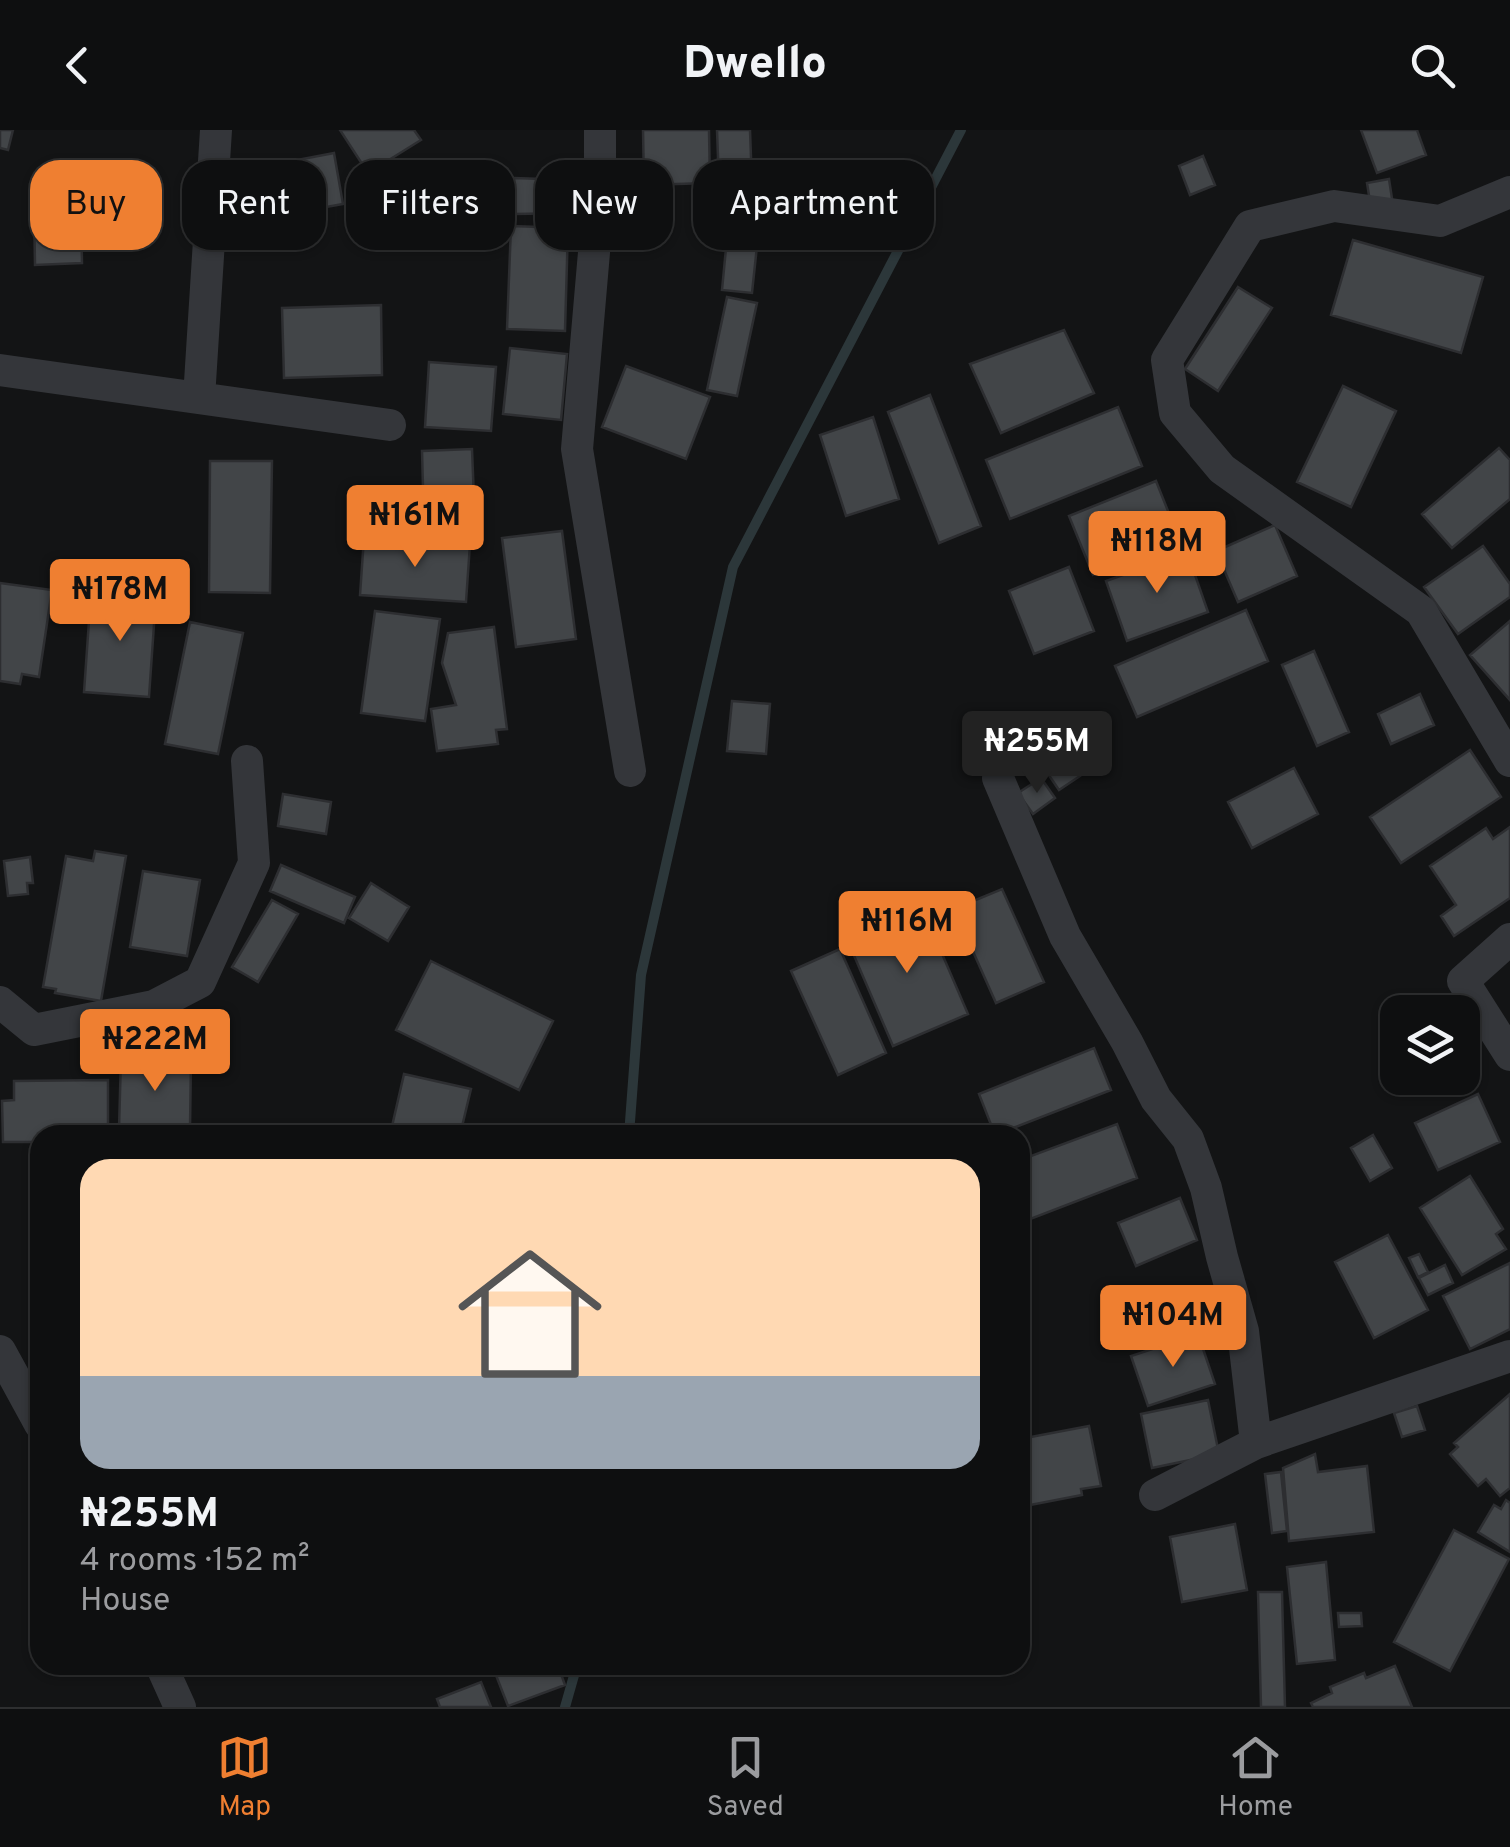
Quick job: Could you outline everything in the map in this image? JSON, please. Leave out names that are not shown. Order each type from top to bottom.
[{"type":"street","points":[[199,398],[216,130]]},
{"type":"street","points":[[600,130],[600,184],[577,448],[630,771]]},
{"type":"street","points":[[1510,192],[1440,221],[1334,206],[1250,226],[1167,360],[1175,413],[1222,469],[1421,611],[1510,761]]},
{"type":"street","points":[[0,370],[390,425]]},
{"type":"street","points":[[0,1002],[34,1030],[154,1006],[200,982],[254,863],[247,761]]},
{"type":"street","points":[[998,778],[1066,936],[1156,1099],[1188,1139],[1206,1188],[1243,1330],[1256,1443]]},
{"type":"street","points":[[1510,939],[1463,981],[1510,1054]]},
{"type":"street","points":[[0,1351],[30,1406]]},
{"type":"street","points":[[1155,1495],[1256,1443],[1510,1356]]},
{"type":"street","points":[[166,1675],[180,1707]]},
{"type":"building","points":[[0,130],[13,130],[8,150],[0,148]]},
{"type":"building","points":[[340,130],[414,130],[421,140],[389,160],[360,160]]},
{"type":"building","points":[[643,130],[709,130],[710,160],[693,160],[693,184],[673,184],[673,160],[644,160]]},
{"type":"building","points":[[717,130],[750,130],[751,160],[718,160]]},
{"type":"building","points":[[1361,130],[1417,130],[1426,155],[1377,173]]},
{"type":"building","points":[[334,153],[343,204],[326,207],[326,160],[297,160]]},
{"type":"building","points":[[1203,156],[1215,185],[1190,195],[1179,166]]},
{"type":"building","points":[[515,178],[535,179],[535,214],[515,214]]},
{"type":"building","points":[[1389,179],[1393,205],[1371,208],[1367,183]]},
{"type":"building","points":[[515,226],[535,227],[535,250],[567,250],[565,331],[507,329],[510,250],[515,250]]},
{"type":"building","points":[[1353,240],[1483,277],[1461,353],[1331,315]]},
{"type":"building","points":[[35,250],[82,250],[82,263],[35,265]]},
{"type":"building","points":[[726,250],[757,250],[752,293],[722,290]]},
{"type":"building","points":[[1238,287],[1272,308],[1218,391],[1185,369]]},
{"type":"building","points":[[727,297],[757,303],[737,396],[707,390]]},
{"type":"building","points":[[381,305],[382,375],[284,378],[282,308]]},
{"type":"building","points":[[1064,330],[1094,393],[1001,433],[970,364]]},
{"type":"building","points":[[510,348],[567,354],[561,420],[503,414]]},
{"type":"building","points":[[429,362],[496,367],[491,431],[425,427]]},
{"type":"building","points":[[626,366],[710,397],[686,459],[602,427]]},
{"type":"building","points":[[1343,386],[1396,411],[1351,507],[1297,482]]},
{"type":"building","points":[[930,395],[981,526],[939,543],[888,412]]},
{"type":"building","points":[[1118,407],[1142,466],[1010,519],[986,460]]},
{"type":"building","points":[[873,417],[899,499],[846,516],[820,435]]},
{"type":"building","points":[[1499,448],[1510,460],[1510,499],[1452,548],[1422,514]]},
{"type":"building","points":[[472,449],[475,523],[424,525],[422,451]]},
{"type":"building","points":[[210,461],[272,461],[270,593],[209,592]]},
{"type":"building","points":[[1156,481],[1180,541],[1093,575],[1069,516]]},
{"type":"building","points":[[1275,525],[1297,576],[1238,602],[1216,551]]},
{"type":"building","points":[[562,531],[576,639],[516,647],[502,538]]},
{"type":"building","points":[[364,537],[470,544],[466,602],[360,595]]},
{"type":"building","points":[[1483,546],[1510,584],[1510,597],[1458,634],[1424,587]]},
{"type":"building","points":[[1187,552],[1208,612],[1127,641],[1106,581]]},
{"type":"building","points":[[1069,567],[1094,631],[1034,654],[1009,591]]},
{"type":"building","points":[[0,583],[52,590],[39,677],[22,674],[20,684],[0,681]]},
{"type":"building","points":[[91,592],[156,596],[149,697],[84,692]]},
{"type":"building","points":[[1246,610],[1268,661],[1137,717],[1115,666]]},
{"type":"building","points":[[375,611],[440,619],[425,721],[361,713]]},
{"type":"building","points":[[1510,621],[1510,700],[1470,655]]},
{"type":"building","points":[[190,622],[243,633],[218,754],[165,744]]},
{"type":"building","points":[[494,627],[507,729],[496,730],[498,744],[437,751],[431,709],[456,705],[442,663],[448,633]]},
{"type":"building","points":[[1314,651],[1349,732],[1317,746],[1282,665]]},
{"type":"building","points":[[1420,694],[1434,725],[1391,744],[1378,714]]},
{"type":"building","points":[[732,701],[770,704],[766,754],[727,751]]},
{"type":"building","points":[[1470,750],[1501,797],[1401,863],[1370,817]]},
{"type":"building","points":[[1066,757],[1080,776],[1059,790],[1046,771]]},
{"type":"building","points":[[1294,768],[1318,814],[1252,848],[1228,802]]},
{"type":"building","points":[[1041,778],[1055,798],[1033,814],[1018,793]]},
{"type":"building","points":[[283,794],[331,802],[326,834],[278,826]]},
{"type":"building","points":[[1510,827],[1510,898],[1454,936],[1441,916],[1456,905],[1430,866],[1486,828],[1493,839]]},
{"type":"building","points":[[95,851],[126,856],[101,1001],[55,993],[56,989],[43,987],[66,856],[93,861]]},
{"type":"building","points":[[30,857],[33,883],[27,883],[28,894],[8,896],[4,861]]},
{"type":"building","points":[[281,865],[355,897],[344,923],[270,891]]},
{"type":"building","points":[[143,871],[200,880],[187,956],[130,947]]},
{"type":"building","points":[[371,883],[409,907],[388,941],[349,918]]},
{"type":"building","points":[[1002,889],[1044,982],[996,1003],[954,909]]},
{"type":"building","points":[[272,900],[298,914],[258,982],[232,967]]},
{"type":"building","points":[[921,905],[968,1014],[893,1046],[846,937]]},
{"type":"building","points":[[840,949],[886,1053],[838,1075],[791,971]]},
{"type":"building","points":[[431,961],[553,1021],[519,1090],[396,1030]]},
{"type":"building","points":[[1094,1048],[1111,1090],[1021,1125],[991,1125],[979,1094]]},
{"type":"building","points":[[121,1057],[191,1058],[190,1125],[119,1125]]},
{"type":"building","points":[[404,1074],[471,1089],[462,1125],[392,1125]]},
{"type":"building","points":[[108,1080],[108,1125],[30,1125],[30,1142],[3,1142],[2,1101],[14,1100],[14,1081]]},
{"type":"building","points":[[1478,1095],[1500,1142],[1438,1170],[1415,1123]]},
{"type":"building","points":[[1117,1124],[1137,1178],[1030,1219],[1030,1156]]},
{"type":"building","points":[[1373,1135],[1392,1168],[1370,1181],[1351,1148]]},
{"type":"building","points":[[1470,1176],[1503,1229],[1496,1234],[1506,1249],[1462,1275],[1420,1208]]},
{"type":"building","points":[[1180,1198],[1197,1240],[1136,1266],[1118,1223]]},
{"type":"building","points":[[1388,1235],[1428,1310],[1374,1338],[1335,1262]]},
{"type":"building","points":[[1419,1254],[1428,1272],[1418,1277],[1409,1258]]},
{"type":"building","points":[[1510,1263],[1510,1329],[1470,1349],[1443,1296]]},
{"type":"building","points":[[1445,1265],[1453,1283],[1428,1295],[1419,1278]]},
{"type":"building","points":[[1198,1334],[1215,1384],[1148,1406],[1131,1356]]},
{"type":"building","points":[[1510,1394],[1510,1488],[1500,1496],[1486,1479],[1478,1486],[1450,1454],[1458,1447],[1454,1443]]},
{"type":"building","points":[[1208,1400],[1219,1454],[1152,1468],[1141,1414]]},
{"type":"building","points":[[1417,1406],[1425,1430],[1402,1437],[1394,1413]]},
{"type":"building","points":[[1089,1426],[1101,1486],[1081,1489],[1082,1495],[1030,1505],[1030,1437]]},
{"type":"building","points":[[1315,1454],[1318,1472],[1367,1466],[1374,1532],[1289,1541],[1283,1468]]},
{"type":"building","points":[[1281,1472],[1287,1531],[1272,1533],[1265,1474]]},
{"type":"building","points":[[1506,1500],[1510,1503],[1510,1552],[1478,1532],[1494,1505],[1501,1509]]},
{"type":"building","points":[[1235,1524],[1247,1590],[1182,1602],[1170,1537]]},
{"type":"building","points":[[1454,1530],[1509,1559],[1450,1671],[1394,1642]]},
{"type":"building","points":[[1326,1562],[1335,1660],[1297,1664],[1287,1567]]},
{"type":"building","points":[[1258,1592],[1282,1592],[1285,1707],[1261,1707]]},
{"type":"building","points":[[1338,1613],[1361,1613],[1362,1626],[1339,1627]]},
{"type":"building","points":[[1395,1666],[1412,1707],[1313,1707],[1311,1703],[1332,1693],[1330,1687]]},
{"type":"building","points":[[496,1675],[561,1675],[565,1685],[508,1706]]},
{"type":"building","points":[[481,1682],[491,1707],[440,1707],[437,1699]]},
{"type":"waterway","points":[[630,1125],[641,975],[733,567],[961,130]]},
{"type":"waterway","points":[[565,1707],[574,1675]]}]
